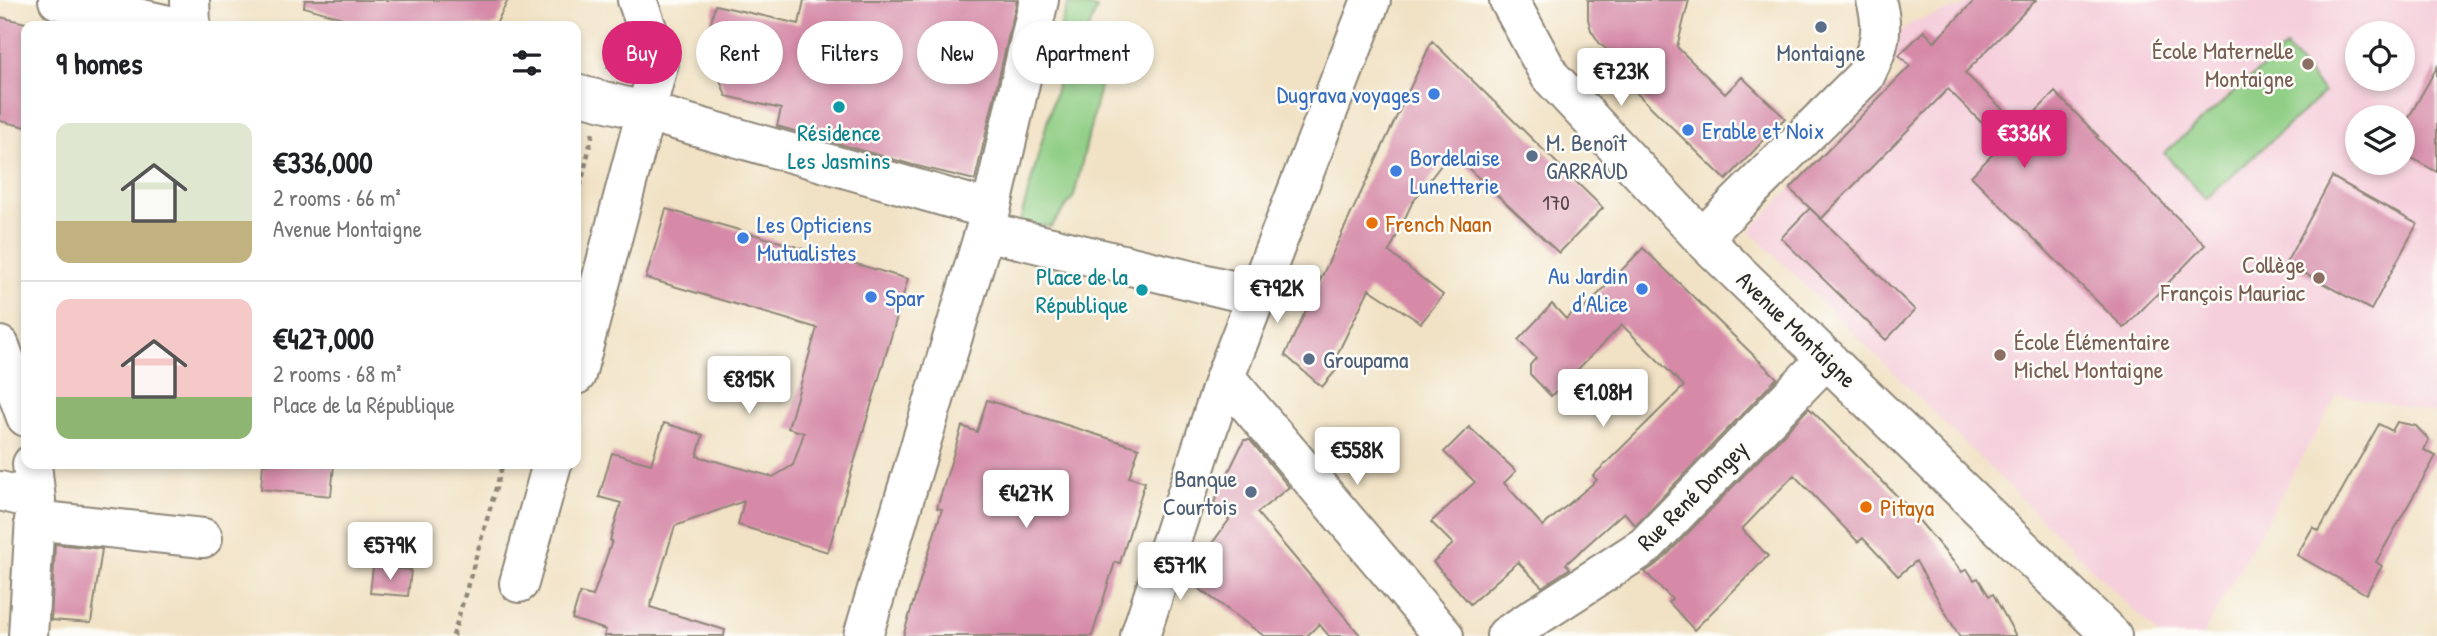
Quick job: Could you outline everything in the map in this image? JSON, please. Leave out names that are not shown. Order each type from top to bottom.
[{"type":"street","points":[[58,0],[151,21]]},
{"type":"street","points":[[190,0],[191,21]]},
{"type":"street","points":[[581,356],[659,62],[637,0]]},
{"type":"street","points":[[863,636],[988,220],[1039,0]]},
{"type":"street","points":[[1152,629],[1225,377],[1371,0]]},
{"type":"street","name":"Avenue Montaigne","points":[[1509,0],[1550,76],[1702,238],[2112,636]]},
{"type":"street","points":[[1702,238],[1865,76],[1879,48],[1881,18],[1876,0]]},
{"type":"street","points":[[588,97],[647,112],[988,220],[1256,296]]},
{"type":"street","points":[[0,346],[21,403]]},
{"type":"street","name":"Rue René Dongey","points":[[1506,636],[1646,546],[1827,358]]},
{"type":"street","points":[[1225,377],[1444,636]]},
{"type":"street","points":[[519,583],[551,469]]},
{"type":"street","points":[[28,636],[25,494],[203,538]]},
{"type":"path","points":[[581,161],[588,97],[602,68]]},
{"type":"path","points":[[453,636],[502,469]]},
{"type":"shaded area","points":[[1964,0],[2437,0],[2437,414],[2338,394],[2202,636],[2160,636],[1750,231],[1903,73],[1888,54],[1891,40],[1912,22],[1965,6]]},
{"type":"green space","points":[[1068,4],[1097,8],[1092,21],[1063,21]]},
{"type":"green space","points":[[2286,47],[2324,93],[2206,199],[2164,153]]},
{"type":"green space","points":[[1101,84],[1074,196],[1051,227],[1020,222],[1057,86]]},
{"type":"building","points":[[305,0],[508,0],[498,21],[353,21],[304,7]]},
{"type":"building","points":[[804,0],[1017,0],[998,81],[998,21],[917,21],[917,84],[997,84],[975,180],[777,126],[781,109],[726,96],[722,84],[783,84],[783,21],[711,21],[715,5],[797,24],[797,84],[903,84],[903,21],[800,21]]},
{"type":"building","points":[[1588,0],[1689,0],[1677,47],[1725,94],[1742,77],[1785,118],[1726,180],[1618,75],[1621,61],[1600,44],[1591,30]]},
{"type":"building","points":[[1975,0],[2036,0],[1965,73],[2021,127],[2055,92],[2098,136],[2096,137],[2205,245],[2124,328],[1971,176],[2003,144],[1948,89],[1821,219],[1790,189],[1910,66],[1899,55],[1924,31],[1934,42]]},
{"type":"building","points":[[0,17],[21,22],[21,126],[0,121]]},
{"type":"building","points":[[1432,41],[1603,208],[1559,253],[1451,152],[1412,203],[1389,252],[1443,295],[1421,323],[1369,289],[1333,363],[1338,368],[1322,387],[1285,355]]},
{"type":"building","points":[[2437,67],[2437,172],[2415,160],[2415,106]]},
{"type":"building","points":[[2332,177],[2417,224],[2371,310],[2286,263]]},
{"type":"building","points":[[1810,208],[1915,310],[1886,340],[1781,238]]},
{"type":"building","points":[[666,209],[908,279],[828,552],[738,525],[744,501],[675,526],[650,607],[725,630],[724,636],[604,636],[606,630],[572,619],[580,593],[593,596],[612,541],[610,540],[621,503],[599,497],[612,453],[651,464],[664,423],[703,435],[697,456],[773,477],[793,465],[804,433],[788,428],[817,328],[646,278]]},
{"type":"building","points":[[1643,248],[1777,378],[1635,525],[1624,512],[1566,564],[1570,568],[1542,587],[1518,562],[1470,604],[1433,562],[1453,544],[1431,522],[1475,482],[1444,452],[1469,427],[1516,471],[1504,483],[1543,526],[1597,480],[1593,476],[1684,386],[1622,325],[1551,396],[1530,374],[1530,365],[1536,358],[1518,340],[1552,304],[1566,319],[1574,311],[1578,315]]},
{"type":"building","points":[[987,400],[1139,448],[1129,477],[1145,482],[1120,563],[1115,562],[1092,636],[903,636],[942,509],[937,508],[962,426],[977,432]]},
{"type":"building","points":[[1809,408],[1906,505],[1962,572],[1967,569],[1974,580],[1978,578],[1989,596],[1993,594],[2016,636],[1959,636],[1916,561],[1898,576],[1863,538],[1858,542],[1794,475],[1742,529],[1768,556],[1694,630],[1669,602],[1672,599],[1645,572],[1661,561]]},
{"type":"building","points":[[2397,422],[2416,426],[2429,440],[2424,450],[2436,456],[2376,562],[2382,566],[2366,594],[2297,555],[2313,527],[2319,531],[2379,424],[2392,431]]},
{"type":"building","points":[[1244,440],[1250,440],[1289,487],[1257,513],[1361,636],[1329,636],[1319,624],[1307,636],[1264,636],[1186,579],[1229,520],[1214,502]]},
{"type":"building","points":[[263,469],[334,469],[331,496],[261,489]]},
{"type":"building","points":[[55,544],[102,549],[91,623],[51,620]]},
{"type":"building","points":[[373,567],[411,570],[408,596],[370,593]]},
{"type":"place","name":"Montaigne","points":[[1821,27]]},
{"type":"place","name":"École Maternelle Montaigne","points":[[2308,64]]},
{"type":"place","name":"Dugrava voyages","points":[[1434,94]]},
{"type":"place","name":"Résidence Les Jasmins","points":[[839,107]]},
{"type":"place","name":"Erable et Noix","points":[[1688,130]]},
{"type":"place","name":"M. Benoît GARRAUD","points":[[1532,156]]},
{"type":"place","name":"Bordelaise Lunetterie","points":[[1396,171]]},
{"type":"place","name":"French Naan","points":[[1372,223]]},
{"type":"place","name":"Les Opticiens Mutualistes","points":[[743,238]]},
{"type":"place","name":"Collège François Mauriac","points":[[2319,278]]},
{"type":"place","name":"Au Jardin d'Alice","points":[[1642,289]]},
{"type":"place","name":"Place de la République","points":[[1142,290]]},
{"type":"place","name":"Spar","points":[[871,297]]},
{"type":"place","name":"École Élémentaire Michel Montaigne","points":[[2000,355]]},
{"type":"place","name":"Groupama","points":[[1309,359]]},
{"type":"place","name":"Banque Courtois","points":[[1251,492]]},
{"type":"place","name":"Pitaya","points":[[1866,507]]}]
